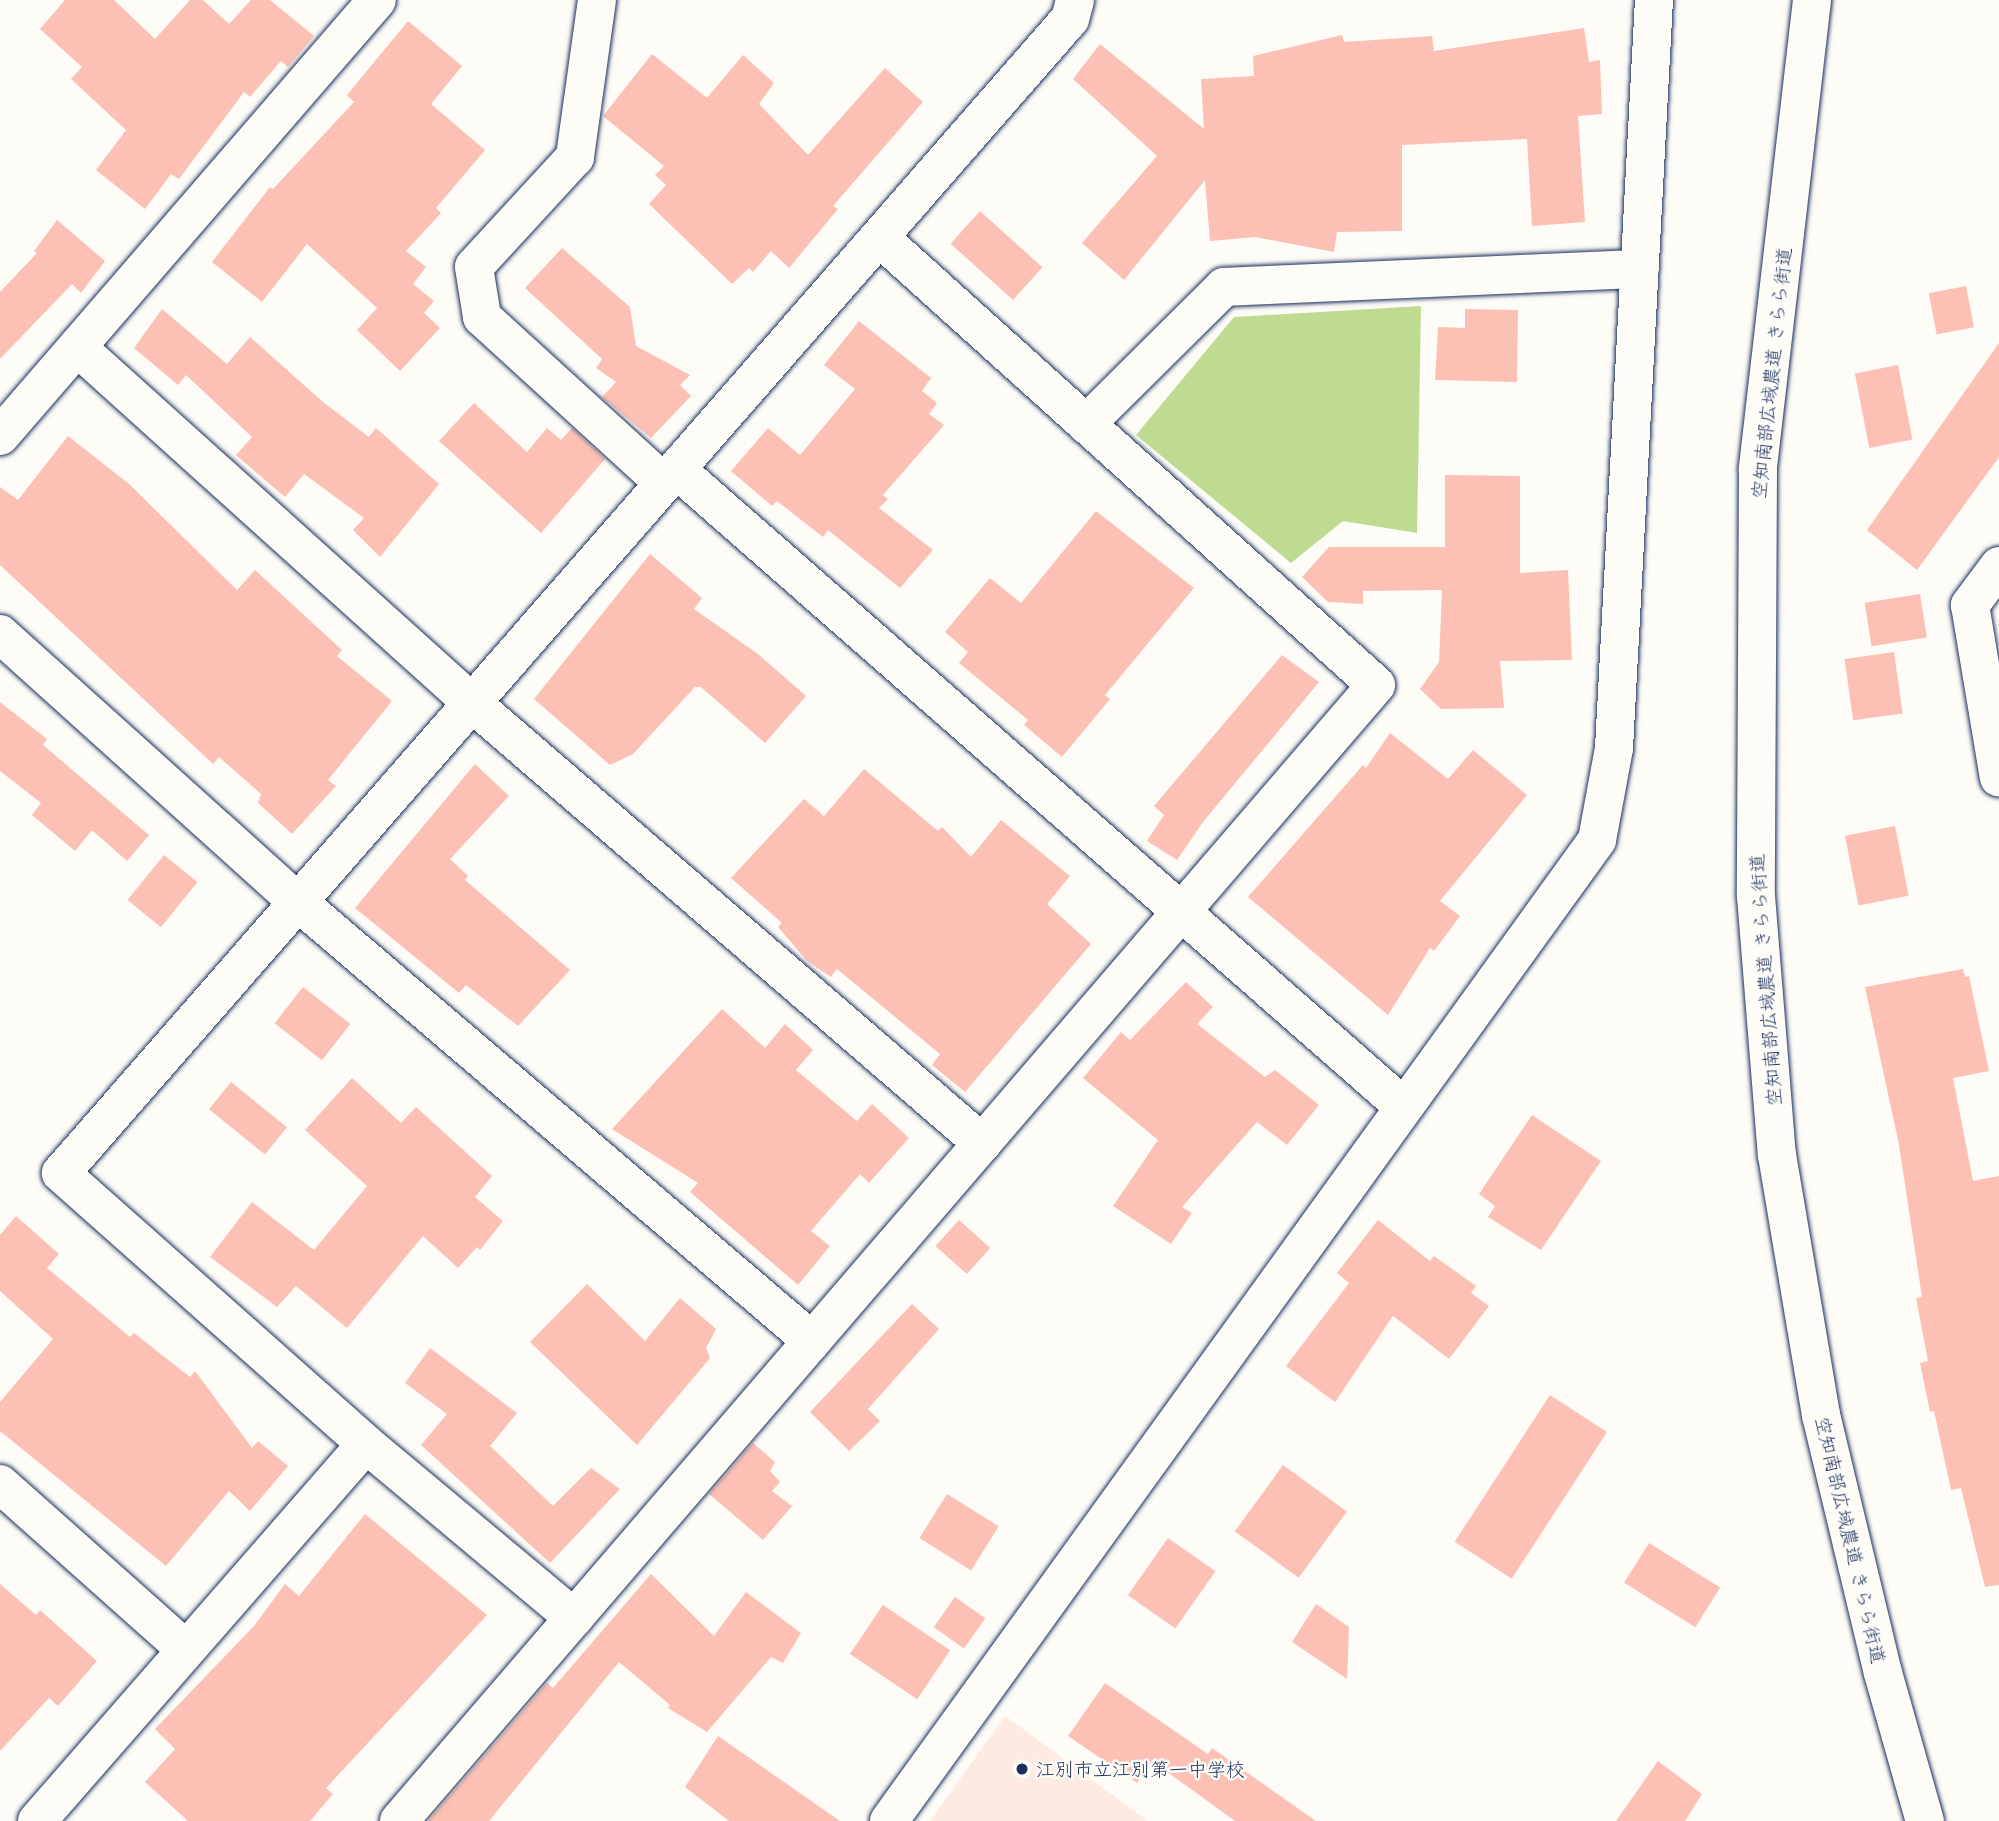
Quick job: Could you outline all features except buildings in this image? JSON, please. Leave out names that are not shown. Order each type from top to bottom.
[{"type":"street","points":[[0,436],[377,0]]},
{"type":"street","points":[[597,0],[575,157],[474,267],[482,317],[1404,1107]]},
{"type":"street","points":[[574,1618],[366,1444],[61,1173],[1070,19],[1075,0]]},
{"type":"street","points":[[889,1821],[1597,840],[1614,748],[1654,0]]},
{"type":"street","name":"空知南部広域農道 きらら街道","points":[[1812,0],[1758,470],[1756,896],[1776,1155],[1821,1415],[1883,1673],[1925,1821]]},
{"type":"street","points":[[399,1821],[1376,685],[879,237]]},
{"type":"street","points":[[1086,424],[1224,287],[1640,269]]},
{"type":"street","points":[[77,347],[472,703],[982,1143]]},
{"type":"street","points":[[1997,755],[1970,605],[1999,566]]},
{"type":"street","points":[[0,634],[298,902],[812,1341]]},
{"type":"street","points":[[37,1821],[366,1444]]},
{"type":"street","points":[[0,1484],[186,1650]]},
{"type":"shaded area","name":"江別市立江別第一中学校","points":[[1005,1716],[1148,1821],[930,1821]]},
{"type":"green space","points":[[1421,306],[1417,533],[1343,521],[1291,563],[1136,435],[1234,317]]},
{"type":"place","name":"江別市立江別第一中学校","points":[[1022,1769]]}]
